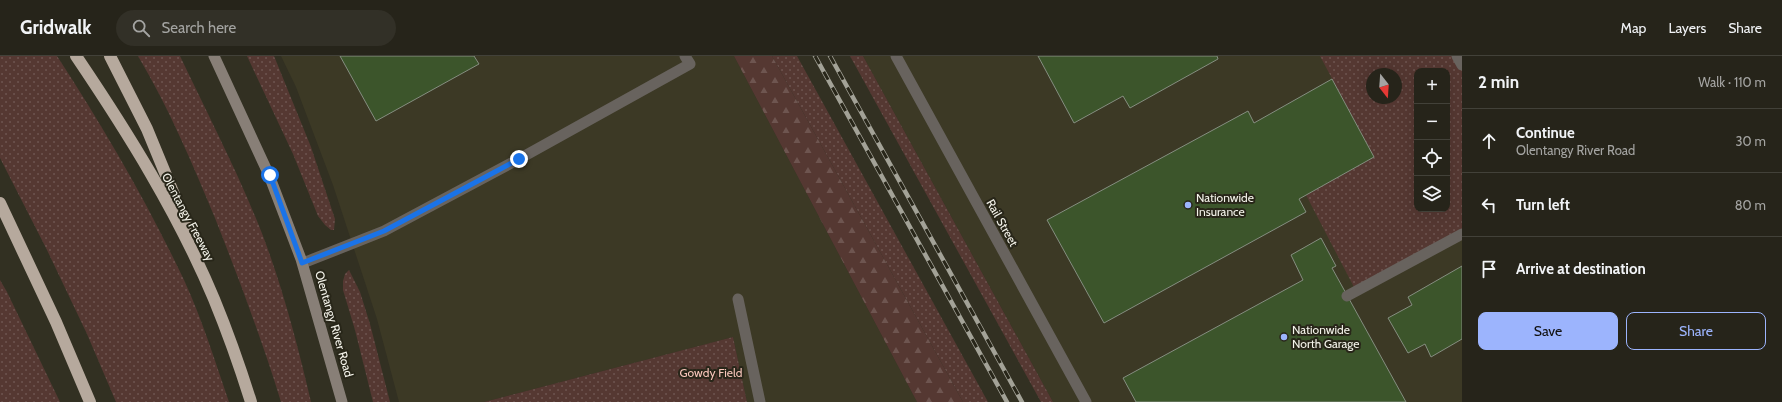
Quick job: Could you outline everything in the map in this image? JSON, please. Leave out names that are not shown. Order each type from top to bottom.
[{"type":"highway","name":"Olentangy Freeway","points":[[76,56],[118,118],[174,214],[214,298],[251,402]]},
{"type":"highway","points":[[110,56],[147,128],[214,298]]},
{"type":"highway","points":[[0,203],[56,322],[90,402]]},
{"type":"highway","points":[[0,212],[15,234]]},
{"type":"main road","name":"Olentangy River Road","points":[[214,56],[270,175],[302,263],[342,402]]},
{"type":"street","points":[[302,263],[384,231],[497,171],[690,64],[685,56]]},
{"type":"street","name":"Rail Street","points":[[896,56],[1086,402]]},
{"type":"street","points":[[1457,56],[1462,65]]},
{"type":"street","points":[[1347,296],[1462,234]]},
{"type":"street","points":[[738,299],[760,402]]},
{"type":"shaded area","points":[[281,56],[734,56],[917,402],[747,402],[733,337],[484,402],[399,402],[377,319],[333,185],[296,87]]},
{"type":"shaded area","points":[[863,56],[1462,56],[1462,402],[1053,402]]},
{"type":"green space","points":[[0,56],[57,56],[124,166],[170,251],[197,310],[229,402],[116,402],[87,334],[47,250],[0,158]]},
{"type":"green space","points":[[138,56],[180,56],[234,167],[263,236],[290,318],[311,402],[281,402],[250,310],[215,218],[189,156],[170,116]]},
{"type":"green space","points":[[247,56],[274,56],[311,147],[335,219],[334,230],[331,230],[325,225],[318,216],[293,154]]},
{"type":"green space","points":[[734,56],[772,56],[963,402],[917,402]]},
{"type":"green space","points":[[772,56],[797,56],[988,402],[963,402]]},
{"type":"green space","points":[[850,56],[863,56],[1053,402],[1041,402]]},
{"type":"green space","points":[[1320,56],[1462,56],[1462,234],[1356,291],[1306,195],[1374,157]]},
{"type":"green space","points":[[349,270],[360,292],[370,324],[390,402],[373,402],[355,330],[343,290],[345,274]]},
{"type":"green space","points":[[0,280],[7,292],[60,402],[0,402]]},
{"type":"green space","name":"Gowdy Field","points":[[733,337],[747,402],[484,402]]},
{"type":"building","points":[[340,56],[474,56],[479,64],[376,121]]},
{"type":"building","points":[[1038,56],[1217,56],[1218,59],[1130,108],[1123,96],[1074,123]]},
{"type":"building","name":"Nationwide Insurance","points":[[1332,79],[1374,157],[1299,199],[1306,212],[1104,323],[1047,220],[1248,111],[1254,123]]},
{"type":"building","name":"Nationwide North Garage","points":[[1321,238],[1336,266],[1332,268],[1406,402],[1136,402],[1123,378],[1303,280],[1291,255]]},
{"type":"building","points":[[1462,266],[1462,339],[1431,357],[1425,344],[1408,353],[1388,318],[1412,305],[1408,297]]},
{"type":"railway","points":[[815,56],[1007,402]]},
{"type":"railway","points":[[830,56],[1022,402]]},
{"type":"place","name":"Nationwide Insurance","points":[[1188,205]]},
{"type":"place","name":"Nationwide North Garage","points":[[1284,337]]},
{"type":"route","points":[[270,175],[302,263],[384,231],[519,159]]}]
